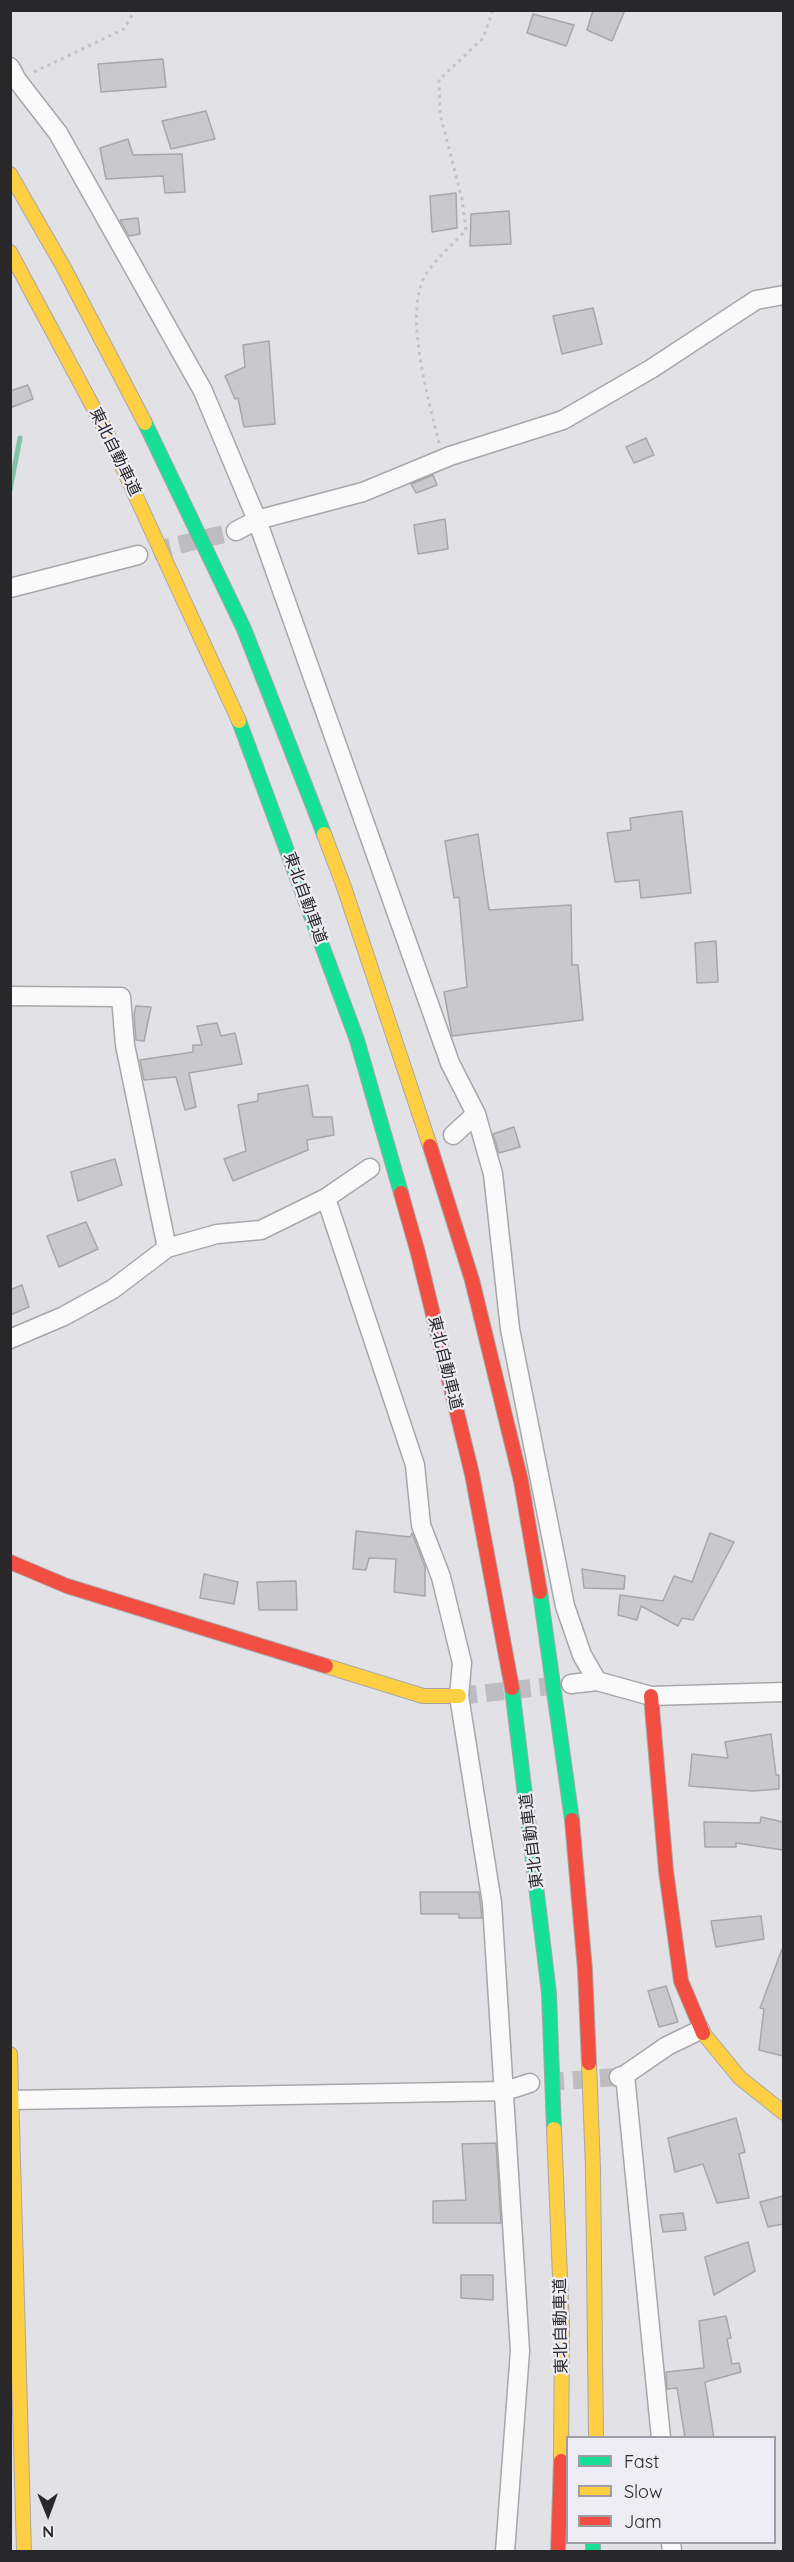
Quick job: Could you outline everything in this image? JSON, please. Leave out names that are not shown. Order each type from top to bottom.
[{"type":"main road","points":[[10,174],[64,268],[153,437],[244,629],[345,887],[419,1110],[472,1280],[520,1481],[549,1649],[572,1815],[587,2017],[593,2181],[596,2436]]},
{"type":"main road","name":"東北自動車道","points":[[10,252],[105,429],[245,735],[357,1040],[418,1253],[472,1474],[507,1655],[549,1993],[562,2327],[561,2506],[558,2552]]},
{"type":"main road","points":[[10,1562],[67,1586],[423,1696],[459,1696]]},
{"type":"main road","points":[[651,1696],[674,1943],[681,1981],[700,2030],[740,2078],[783,2113]]},
{"type":"main road","points":[[10,2054],[24,2552]]},
{"type":"street","points":[[14,74],[58,133],[203,391],[257,520],[450,1063],[476,1114],[493,1174],[510,1329],[565,1606],[582,1655],[597,1681]]},
{"type":"street","points":[[236,531],[257,520],[363,492],[443,460],[563,420],[651,369],[756,300],[783,295]]},
{"type":"street","points":[[10,588],[138,555]]},
{"type":"street","points":[[10,996],[121,997],[125,1045],[167,1248]]},
{"type":"street","points":[[453,1135],[476,1114]]},
{"type":"street","points":[[10,1339],[64,1316],[113,1289],[167,1248],[217,1234],[261,1230],[326,1198],[370,1168]]},
{"type":"street","points":[[326,1198],[415,1465],[421,1525],[441,1577],[462,1663],[459,1696],[492,1903],[520,2351],[505,2552]]},
{"type":"street","points":[[570,1684],[597,1681],[651,1696],[783,1692]]},
{"type":"street","points":[[661,2436],[622,2076],[668,2046],[700,2030]]},
{"type":"street","points":[[12,2100],[505,2091],[530,2083]]},
{"type":"path","points":[[14,74],[124,29],[135,10]]},
{"type":"path","points":[[443,460],[418,349],[417,294],[427,272],[466,230],[462,199],[440,114],[439,80],[483,38],[493,10]]},
{"type":"building","points":[[593,10],[625,10],[612,41],[587,30]]},
{"type":"building","points":[[533,14],[574,25],[566,46],[527,33]]},
{"type":"building","points":[[163,59],[166,87],[101,92],[98,64]]},
{"type":"building","points":[[206,111],[215,139],[171,149],[162,121]]},
{"type":"building","points":[[128,139],[133,155],[182,154],[185,192],[165,193],[163,176],[106,179],[100,148]]},
{"type":"building","points":[[456,193],[457,228],[432,232],[430,196]]},
{"type":"building","points":[[509,211],[511,244],[470,246],[471,214]]},
{"type":"building","points":[[138,218],[140,234],[129,236],[120,220]]},
{"type":"building","points":[[593,308],[602,344],[562,354],[553,316]]},
{"type":"building","points":[[269,341],[275,424],[244,427],[238,398],[235,399],[225,376],[245,367],[243,345]]},
{"type":"building","points":[[28,385],[33,399],[10,408],[10,391]]},
{"type":"building","points":[[646,438],[654,455],[634,463],[626,447]]},
{"type":"building","points":[[433,475],[437,485],[416,493],[411,484]]},
{"type":"building","points":[[445,519],[448,549],[418,554],[414,525]]},
{"type":"building","points":[[682,811],[691,893],[641,898],[639,880],[615,882],[607,833],[631,830],[630,818]]},
{"type":"building","points":[[478,834],[489,910],[571,905],[572,965],[578,965],[583,1020],[452,1036],[444,992],[467,987],[459,897],[454,898],[445,841]]},
{"type":"building","points":[[716,941],[718,982],[697,983],[695,943]]},
{"type":"building","points":[[136,1006],[151,1007],[144,1041],[136,1040],[134,1015]]},
{"type":"building","points":[[217,1023],[221,1036],[235,1033],[242,1064],[189,1073],[196,1107],[185,1110],[176,1077],[144,1080],[140,1060],[193,1052],[193,1045],[202,1045],[197,1026]]},
{"type":"building","points":[[308,1085],[313,1117],[332,1117],[334,1135],[307,1140],[308,1150],[233,1181],[224,1159],[246,1151],[238,1105],[258,1101],[258,1094]]},
{"type":"building","points":[[514,1127],[520,1147],[499,1153],[493,1134]]},
{"type":"building","points":[[115,1159],[122,1185],[78,1201],[71,1172]]},
{"type":"building","points":[[86,1222],[98,1249],[59,1267],[47,1236]]},
{"type":"building","points":[[22,1285],[29,1307],[10,1315],[10,1290]]},
{"type":"building","points":[[356,1531],[410,1537],[412,1533],[425,1567],[425,1596],[394,1592],[396,1559],[369,1558],[366,1570],[353,1569]]},
{"type":"building","points":[[710,1533],[734,1542],[693,1620],[682,1618],[678,1626],[641,1606],[637,1620],[618,1615],[620,1595],[663,1601],[674,1576],[692,1582]]},
{"type":"building","points":[[582,1569],[625,1576],[624,1589],[584,1588]]},
{"type":"building","points":[[204,1574],[238,1582],[234,1604],[200,1598]]},
{"type":"building","points":[[296,1581],[297,1610],[259,1610],[257,1582]]},
{"type":"building","points":[[771,1734],[776,1775],[779,1775],[779,1789],[753,1791],[689,1786],[692,1754],[728,1758],[725,1742]]},
{"type":"building","points":[[761,1817],[783,1822],[783,1850],[736,1843],[736,1847],[705,1847],[704,1822],[760,1823]]},
{"type":"building","points":[[420,1892],[479,1892],[482,1918],[459,1918],[459,1914],[421,1914]]},
{"type":"building","points":[[761,1916],[764,1939],[716,1947],[711,1921]]},
{"type":"building","points":[[782,1949],[783,2056],[759,2050],[764,2009],[760,2008]]},
{"type":"building","points":[[666,1986],[678,2022],[659,2027],[648,1991]]},
{"type":"building","points":[[736,2118],[745,2152],[739,2154],[749,2198],[717,2203],[703,2164],[675,2172],[668,2138]]},
{"type":"building","points":[[496,2143],[501,2223],[433,2223],[433,2201],[466,2200],[462,2144]]},
{"type":"building","points":[[783,2196],[783,2224],[768,2227],[760,2202]]},
{"type":"building","points":[[683,2213],[686,2230],[663,2232],[660,2215]]},
{"type":"building","points":[[748,2242],[755,2271],[714,2295],[705,2257]]},
{"type":"building","points":[[461,2275],[493,2275],[493,2300],[461,2298]]},
{"type":"building","points":[[726,2316],[731,2338],[727,2339],[732,2364],[739,2363],[741,2372],[705,2382],[714,2436],[685,2436],[677,2388],[667,2389],[666,2372],[704,2368],[699,2321]]},
{"type":"waterway","points":[[10,490],[20,438]]},
{"type":"tunnel","points":[[153,551],[236,531]]},
{"type":"tunnel","points":[[459,1696],[560,1685]]},
{"type":"tunnel","points":[[546,2082],[619,2077]]},
{"type":"traffic: fast","points":[[145,423],[244,629],[324,834]]},
{"type":"traffic: fast","points":[[239,721],[357,1040],[401,1193]]},
{"type":"traffic: fast","points":[[540,1592],[572,1820]]},
{"type":"traffic: fast","points":[[512,1688],[549,1993],[554,2129]]},
{"type":"traffic: fast","points":[[593,2544],[593,2552]]},
{"type":"traffic: slow","points":[[10,174],[64,268],[145,423]]},
{"type":"traffic: slow","points":[[10,252],[105,429],[239,721]]},
{"type":"traffic: slow","points":[[324,834],[344,887],[430,1146]]},
{"type":"traffic: slow","points":[[326,1666],[423,1696],[459,1696]]},
{"type":"traffic: slow","points":[[703,2033],[740,2078],[784,2113]]},
{"type":"traffic: slow","points":[[10,2054],[24,2552]]},
{"type":"traffic: slow","points":[[589,2063],[593,2169],[596,2436]]},
{"type":"traffic: slow","points":[[554,2129],[562,2327],[561,2461]]},
{"type":"traffic: jam","points":[[430,1146],[472,1280],[521,1481],[540,1592]]},
{"type":"traffic: jam","points":[[401,1193],[472,1474],[512,1688]]},
{"type":"traffic: jam","points":[[10,1562],[67,1586],[326,1666]]},
{"type":"traffic: jam","points":[[651,1696],[666,1871],[681,1981],[703,2033]]},
{"type":"traffic: jam","points":[[572,1820],[585,1970],[589,2063]]},
{"type":"traffic: jam","points":[[558,2552],[561,2461]]}]
